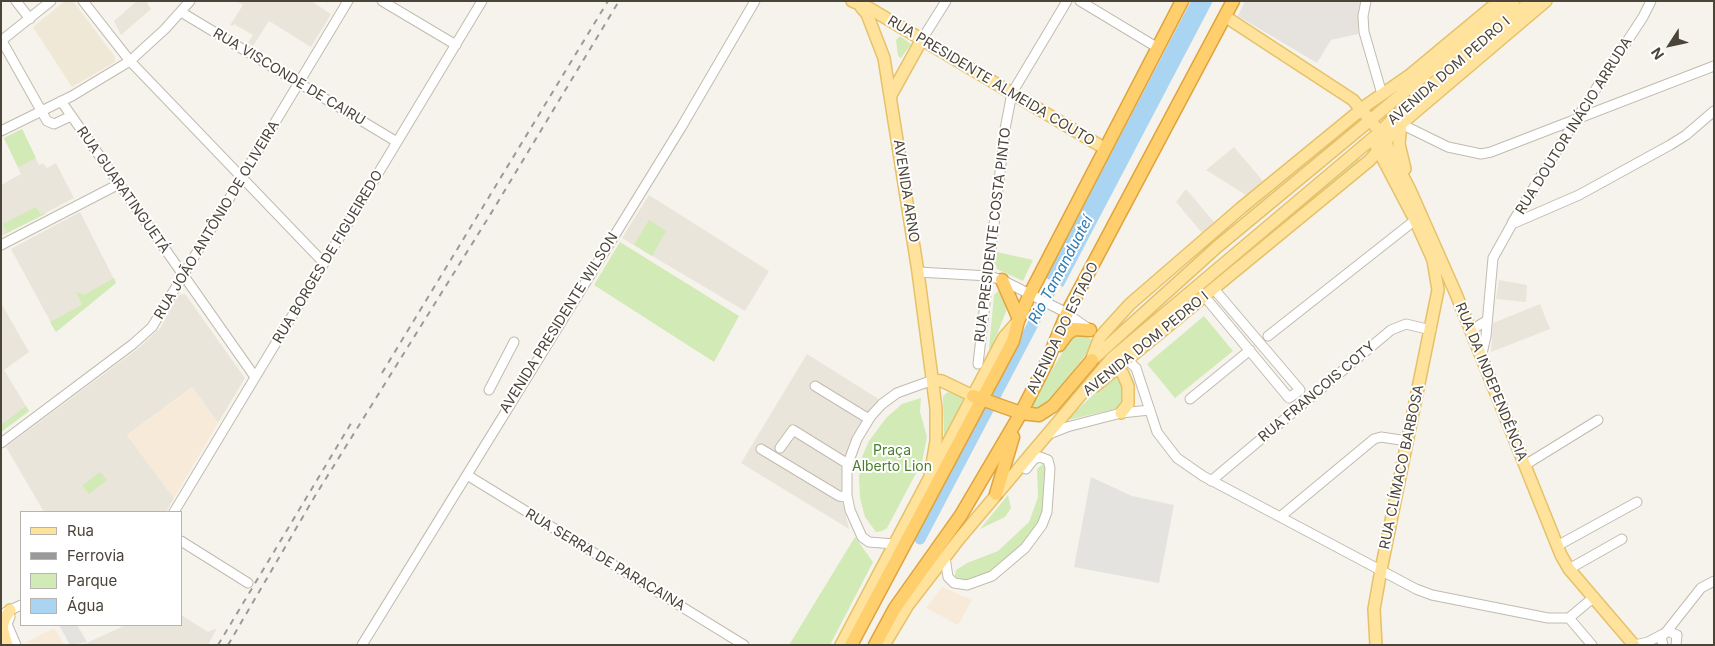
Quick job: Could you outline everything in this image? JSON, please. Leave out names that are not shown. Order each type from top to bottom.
[{"type":"highway","points":[[851,645],[978,398],[1013,341],[1019,320],[1104,148],[1182,1]]},
{"type":"highway","name":"AVENIDA DO ESTADO","points":[[875,645],[896,608],[961,515],[1013,428],[1047,362],[1065,312],[1233,1]]},
{"type":"highway","points":[[1002,280],[1019,320]]},
{"type":"highway","points":[[1047,362],[1069,332],[1076,328],[1100,337]]},
{"type":"highway","points":[[978,398],[1021,413],[1039,415],[1045,412],[1092,360]]},
{"type":"highway","points":[[996,494],[1013,436],[1013,428]]},
{"type":"main road","name":"AVENIDA DOM PEDRO I","points":[[1092,360],[1100,337],[1130,304],[1241,208],[1362,108],[1410,75],[1498,1]]},
{"type":"main road","name":"AVENIDA DOM PEDRO I","points":[[1100,337],[1163,294],[1233,233],[1514,1]]},
{"type":"main road","name":"AVENIDA DOM PEDRO I","points":[[1045,436],[1072,404],[1129,360],[1370,160],[1379,141],[1403,109],[1531,1]]},
{"type":"main road","name":"AVENIDA DOM PEDRO I","points":[[1116,369],[1119,352],[1200,282],[1401,124],[1546,1]]},
{"type":"main road","name":"RUA PRESIDENTE ALMEIDA COUTO","points":[[856,4],[869,8],[921,41],[1104,148]]},
{"type":"main road","name":"AVENIDA ARNO","points":[[856,4],[867,14],[884,58],[918,272],[932,380]]},
{"type":"main road","points":[[1226,16],[1353,100],[1362,108],[1379,141]]},
{"type":"main road","points":[[891,95],[921,41]]},
{"type":"main road","points":[[884,58],[897,65],[911,61]]},
{"type":"main road","points":[[1403,109],[1399,144],[1410,190]]},
{"type":"main road","name":"RUA DA INDEPENDÊNCIA","points":[[1379,141],[1410,190],[1433,260],[1438,290]]},
{"type":"main road","name":"RUA DA INDEPENDÊNCIA","points":[[1379,141],[1456,294],[1557,546],[1569,569],[1635,645]]},
{"type":"main road","points":[[1233,233],[1241,208]]},
{"type":"main road","points":[[1238,251],[1271,242]]},
{"type":"main road","points":[[1200,282],[1204,268],[1217,247]]},
{"type":"main road","points":[[1200,282],[1210,293]]},
{"type":"main road","points":[[1163,294],[1200,282]]},
{"type":"main road","points":[[1438,290],[1445,289],[1456,294]]},
{"type":"main road","name":"RUA CLÍMACO BARBOSA","points":[[1376,645],[1374,609],[1438,290]]},
{"type":"main road","points":[[1092,360],[1116,369],[1130,378],[1135,390],[1134,403],[1125,412]]},
{"type":"main road","points":[[841,645],[930,476],[978,398],[942,381],[932,380],[937,426],[930,476]]},
{"type":"main road","points":[[884,645],[908,605],[996,494],[1045,436]]},
{"type":"main road","points":[[6,612],[3,634],[7,645]]},
{"type":"street","points":[[16,1],[30,19]]},
{"type":"street","points":[[51,1],[2,41],[47,121],[54,124],[71,116]]},
{"type":"street","points":[[83,1],[130,61],[324,263]]},
{"type":"street","points":[[1,131],[61,101],[130,61],[190,1]]},
{"type":"street","name":"RUA JOÃO ANTÔNIO DE OLIVEIRA","points":[[1,443],[142,336],[160,316],[348,1]]},
{"type":"street","points":[[382,1],[456,45]]},
{"type":"street","name":"RUA BORGES DE FIGUEIREDO","points":[[175,511],[482,1]]},
{"type":"street","name":"AVENIDA PRESIDENTE WILSON","points":[[362,645],[682,126],[755,1]]},
{"type":"street","points":[[921,41],[946,1]]},
{"type":"street","name":"RUA PRESIDENTE COSTA PINTO","points":[[978,364],[1005,129],[1012,93],[1067,1]]},
{"type":"street","points":[[1080,1],[1158,48]]},
{"type":"street","points":[[1366,1],[1363,16],[1364,32],[1382,94]]},
{"type":"street","name":"RUA DOUTOR INÁCIO ARRUDA","points":[[1481,358],[1486,336],[1493,258],[1575,121],[1643,17],[1651,1]]},
{"type":"street","name":"RUA VISCONDE DE CAIRU","points":[[181,12],[397,142]]},
{"type":"street","points":[[1401,124],[1448,147],[1481,154],[1500,149],[1575,121],[1714,66]]},
{"type":"street","name":"RUA GUARATINGUETÁ","points":[[61,101],[255,377]]},
{"type":"street","points":[[1512,224],[1579,195],[1670,145],[1686,135],[1714,111]]},
{"type":"street","points":[[1,245],[118,184]]},
{"type":"street","points":[[1268,336],[1418,217]]},
{"type":"street","points":[[918,272],[989,276],[1002,280],[1065,312],[1100,337],[1136,368],[1157,432],[1177,458],[1211,481],[1416,590],[1432,595],[1548,618],[1569,618],[1594,597]]},
{"type":"street","points":[[1210,293],[1252,334],[1300,390],[1289,398],[1243,342],[1210,293]]},
{"type":"street","points":[[1470,331],[1486,321]]},
{"type":"street","name":"RUA FRANCOIS COTY","points":[[1211,481],[1390,330],[1406,324],[1431,330]]},
{"type":"street","points":[[1243,342],[1252,334]]},
{"type":"street","points":[[489,390],[514,342]]},
{"type":"street","points":[[1190,398],[1250,350]]},
{"type":"street","points":[[1260,363],[1270,354]]},
{"type":"street","points":[[894,544],[869,542],[862,537],[850,510],[847,497],[848,464],[857,439],[868,419],[882,404],[897,393],[932,380]]},
{"type":"street","points":[[815,386],[868,419]]},
{"type":"street","points":[[1045,436],[1061,429],[1125,412],[1150,410]]},
{"type":"street","points":[[1525,465],[1598,420]]},
{"type":"street","points":[[780,448],[793,430],[848,464]]},
{"type":"street","points":[[1280,517],[1374,439],[1381,437],[1407,441]]},
{"type":"street","points":[[761,449],[839,496],[847,497]]},
{"type":"street","points":[[945,557],[948,577],[954,583],[967,585],[992,576],[1026,548],[1042,525],[1047,512],[1050,468],[1048,460],[1040,457],[1034,459],[1020,476],[1009,480]]},
{"type":"street","name":"RUA SERRA DE PARACAINA","points":[[467,475],[744,645]]},
{"type":"street","points":[[1557,546],[1636,502]]},
{"type":"street","points":[[1569,569],[1622,539]]},
{"type":"street","points":[[182,543],[248,583]]},
{"type":"street","points":[[1648,642],[1662,645],[1661,640],[1701,588],[1714,581]]},
{"type":"street","points":[[16,645],[7,624],[6,612],[20,605]]},
{"type":"street","points":[[1569,618],[1592,645]]},
{"type":"street","points":[[1635,645],[1648,642],[1668,632]]},
{"type":"street","points":[[1668,632],[1678,638],[1679,644]]},
{"type":"shaded area","points":[[65,1],[73,1],[115,57],[115,62],[72,87],[33,27]]},
{"type":"shaded area","points":[[137,1],[146,1],[151,9],[121,35],[114,21]]},
{"type":"shaded area","points":[[236,1],[311,1],[331,14],[311,47],[269,21],[253,46],[248,43],[253,35],[234,24],[233,26],[230,25],[243,5]]},
{"type":"shaded area","points":[[1245,1],[1361,1],[1358,12],[1358,34],[1331,40],[1317,63],[1238,16]]},
{"type":"shaded area","points":[[22,129],[39,165],[43,163],[47,168],[56,163],[74,198],[1,236],[1,185],[21,174],[4,138]]},
{"type":"shaded area","points":[[1234,147],[1263,181],[1246,195],[1206,170]]},
{"type":"shaded area","points":[[1186,189],[1214,222],[1202,233],[1176,202]]},
{"type":"shaded area","points":[[649,195],[769,271],[745,311],[622,238]]},
{"type":"shaded area","points":[[80,212],[116,283],[56,332],[11,249]]},
{"type":"shaded area","points":[[1499,280],[1527,285],[1526,302],[1496,299]]},
{"type":"shaded area","points":[[185,294],[245,378],[218,423],[192,387],[127,435],[174,498],[167,511],[43,511],[6,447],[140,347],[161,327],[178,295]]},
{"type":"shaded area","points":[[1,303],[29,352],[4,370],[29,411],[1,432]]},
{"type":"shaded area","points":[[1540,304],[1550,329],[1491,352],[1493,323]]},
{"type":"shaded area","points":[[807,354],[880,400],[856,432],[845,460],[843,503],[849,529],[741,463]]},
{"type":"shaded area","points":[[192,387],[218,423],[174,498],[127,435]]},
{"type":"shaded area","points":[[1091,477],[1132,496],[1174,505],[1159,583],[1074,567]]},
{"type":"shaded area","points":[[942,587],[972,600],[958,625],[926,608]]},
{"type":"shaded area","points":[[182,616],[208,632],[217,628],[208,645],[82,645],[124,626],[182,626]]},
{"type":"shaded area","points":[[60,626],[78,626],[87,642],[70,645]]},
{"type":"shaded area","points":[[54,628],[64,645],[25,643]]},
{"type":"green space","points":[[900,36],[911,44],[901,58],[898,56],[896,40]]},
{"type":"green space","points":[[22,129],[36,158],[18,167],[4,138]]},
{"type":"green space","points":[[1358,158],[1361,160],[1270,236],[1255,245]]},
{"type":"green space","points":[[36,207],[40,214],[47,213],[1,236],[7,232],[3,224]]},
{"type":"green space","points":[[649,220],[666,231],[652,256],[634,245]]},
{"type":"green space","points":[[620,242],[739,316],[714,362],[594,285]]},
{"type":"green space","points":[[997,252],[1033,260],[1023,281],[997,269],[995,262]]},
{"type":"green space","points":[[114,278],[116,283],[56,332],[50,322],[82,305],[76,292],[84,295]]},
{"type":"green space","points":[[1002,290],[1009,304],[991,349],[989,348],[994,295]]},
{"type":"green space","points":[[1204,316],[1233,351],[1175,398],[1147,364]]},
{"type":"green space","points":[[1081,333],[1092,340],[1092,347],[1045,406],[1033,409],[1032,403],[1073,335]]},
{"type":"green space","points":[[1115,375],[1120,375],[1127,397],[1119,408],[1068,420],[1068,418]]},
{"type":"green space","name":"Praça Alberto Lion","points":[[948,392],[962,396],[963,400],[944,436],[943,396]]},
{"type":"green space","name":"Praça Alberto Lion","points":[[921,398],[920,412],[927,437],[922,462],[887,528],[876,532],[865,517],[860,498],[859,477],[862,457],[869,441],[886,418],[902,404]]},
{"type":"green space","points":[[26,406],[29,411],[1,432],[1,425]]},
{"type":"green space","points":[[1044,463],[1047,475],[1043,513],[1038,526],[1011,558],[987,574],[960,581],[955,576],[956,570],[967,563],[998,551],[1029,522],[1038,497],[1037,469]]},
{"type":"green space","points":[[100,472],[107,480],[89,494],[82,486]]},
{"type":"green space","points":[[1008,495],[1011,508],[1005,517],[980,529]]},
{"type":"green space","points":[[855,537],[873,562],[830,645],[789,645]]},
{"type":"water","name":"Rio Tamanduateí","points":[[1191,1],[1213,1],[1063,287],[1046,278]]},
{"type":"waterway","name":"Rio Tamanduateí","points":[[920,539],[1062,269]]},
{"type":"railway","points":[[382,373],[608,1]]},
{"type":"railway","points":[[228,645],[315,496],[490,215],[619,1]]},
{"type":"railway","points":[[218,645],[353,420]]}]
